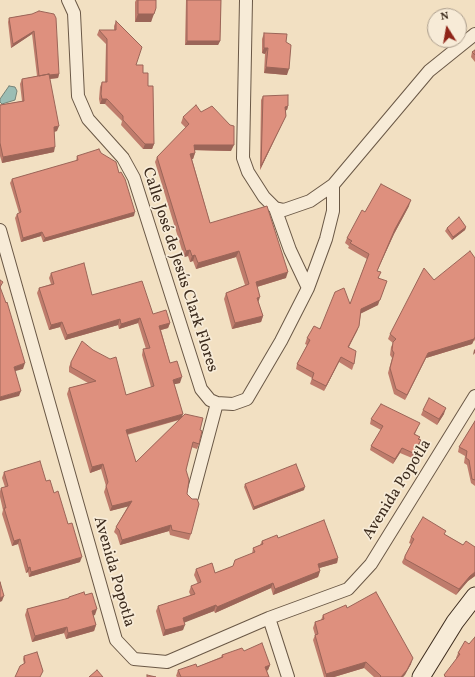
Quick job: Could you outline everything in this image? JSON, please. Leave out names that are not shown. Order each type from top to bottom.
[{"type":"street","name":"Calle José de Jesús Clark Flores","points":[[68,0],[74,13],[78,96],[88,119],[123,158],[134,178],[201,389],[210,400],[217,403]]},
{"type":"street","points":[[246,0],[243,158],[255,185],[275,208],[290,250],[308,288]]},
{"type":"street","points":[[275,208],[284,210],[310,201],[332,185],[429,71],[475,34]]},
{"type":"street","points":[[192,497],[217,403],[233,404],[247,399],[281,342],[308,288],[333,211],[332,185]]},
{"type":"street","name":"Avenida Popotla","points":[[0,230],[116,640],[134,659],[167,662],[270,618],[348,589],[371,564],[475,396]]},
{"type":"street","points":[[421,677],[455,622],[475,596]]},
{"type":"street","points":[[270,618],[288,677]]},
{"type":"water","points":[[9,86],[15,87],[17,91],[15,100],[2,104],[0,99]]},
{"type":"building","points":[[138,0],[156,0],[154,14],[138,14]]},
{"type":"building","points":[[187,0],[221,0],[220,41],[187,41]]},
{"type":"building","points":[[39,11],[54,14],[56,18],[59,74],[39,76],[34,31],[13,44],[9,18],[32,14]]},
{"type":"building","points":[[116,21],[142,47],[136,65],[143,65],[143,73],[148,73],[148,86],[153,86],[154,144],[145,144],[123,120],[123,116],[107,99],[102,99],[102,82],[107,82],[107,39],[99,30],[116,30]]},
{"type":"building","points":[[264,33],[287,34],[286,42],[291,45],[289,69],[266,67],[268,48],[264,48]]},
{"type":"building","points":[[49,74],[59,126],[54,127],[55,147],[3,157],[0,143],[0,105],[24,101],[22,79]]},
{"type":"building","points":[[288,95],[288,106],[285,107],[286,116],[261,166],[263,96]]},
{"type":"building","points":[[196,105],[201,112],[212,106],[230,125],[234,126],[234,145],[194,145],[195,153],[190,154],[210,223],[267,206],[288,272],[256,282],[260,297],[257,298],[263,316],[235,323],[226,293],[249,284],[239,251],[198,263],[195,255],[192,256],[190,250],[186,251],[157,157],[189,124],[183,117]]},
{"type":"building","points":[[99,149],[101,153],[116,162],[119,173],[121,172],[125,179],[135,212],[45,238],[42,232],[23,238],[17,214],[21,212],[12,179],[78,160],[77,156]]},
{"type":"building","points":[[381,184],[411,200],[395,229],[377,271],[381,272],[378,278],[387,281],[380,300],[361,309],[359,326],[348,347],[356,351],[354,364],[341,357],[326,386],[312,379],[314,373],[297,364],[310,340],[307,338],[314,326],[320,329],[335,292],[344,288],[350,304],[369,254],[350,243],[352,241],[347,238],[362,210],[365,212]]},
{"type":"building","points":[[459,217],[466,227],[453,237],[447,228]]},
{"type":"building","points":[[470,251],[475,258],[475,337],[474,339],[428,353],[407,395],[396,389],[390,368],[394,353],[392,350],[393,342],[396,339],[390,334],[424,268],[434,280]]},
{"type":"building","points":[[84,263],[92,295],[142,281],[153,314],[166,310],[170,323],[159,326],[170,363],[177,361],[182,377],[173,380],[183,414],[126,430],[136,462],[185,414],[203,418],[199,444],[193,442],[186,470],[189,480],[187,494],[192,499],[197,499],[199,504],[191,534],[172,530],[171,525],[122,540],[119,530],[116,527],[132,501],[112,506],[106,486],[108,482],[103,464],[92,467],[69,388],[96,381],[71,367],[71,362],[82,341],[93,350],[110,359],[116,357],[126,395],[154,386],[143,349],[150,348],[140,318],[121,324],[120,319],[67,335],[62,322],[51,325],[39,288],[54,284],[51,273]]},
{"type":"building","points":[[0,280],[3,282],[0,287]]},
{"type":"building","points":[[0,287],[6,303],[7,302],[25,363],[14,367],[21,391],[0,397]]},
{"type":"building","points":[[429,398],[446,408],[439,419],[423,410]]},
{"type":"building","points":[[381,404],[420,423],[414,434],[420,437],[418,439],[421,440],[413,453],[402,448],[395,459],[371,446],[383,426],[371,419]]},
{"type":"building","points":[[475,421],[475,480],[472,479],[469,460],[466,458],[467,451],[459,447]]},
{"type":"building","points":[[40,461],[46,481],[50,480],[54,493],[58,491],[68,524],[72,523],[82,557],[31,572],[30,567],[28,568],[20,539],[14,541],[4,508],[6,508],[1,488],[8,486],[4,472]]},
{"type":"building","points":[[296,464],[305,487],[254,507],[245,484]]},
{"type":"building","points":[[423,517],[446,531],[444,534],[463,545],[466,541],[475,547],[475,572],[459,589],[405,559],[405,556],[414,539],[411,537]]},
{"type":"building","points":[[324,520],[338,558],[318,564],[320,571],[275,589],[273,583],[217,607],[216,605],[183,618],[185,625],[165,630],[158,606],[195,594],[191,586],[201,582],[196,569],[212,563],[215,573],[233,566],[235,560],[255,552],[253,548],[263,544],[262,541],[277,535],[278,538]]},
{"type":"building","points":[[0,582],[4,596],[0,598]]},
{"type":"building","points":[[84,592],[85,595],[92,593],[97,609],[92,611],[96,625],[68,633],[67,627],[35,636],[27,609],[69,598]]},
{"type":"building","points":[[376,592],[413,658],[407,670],[401,677],[380,677],[381,676],[366,662],[326,674],[315,635],[318,634],[315,622],[324,619],[323,615],[346,605],[347,608]]},
{"type":"building","points":[[475,637],[475,677],[446,677],[444,675],[460,654],[458,653],[465,641],[469,644]]},
{"type":"building","points":[[262,643],[270,665],[265,667],[269,677],[181,677],[178,670],[196,664],[197,667],[223,657],[222,655],[242,648],[244,651]]},
{"type":"building","points":[[37,652],[43,671],[40,677],[15,677],[20,666],[25,663],[24,656]]},
{"type":"building","points":[[97,670],[103,677],[89,677]]}]
